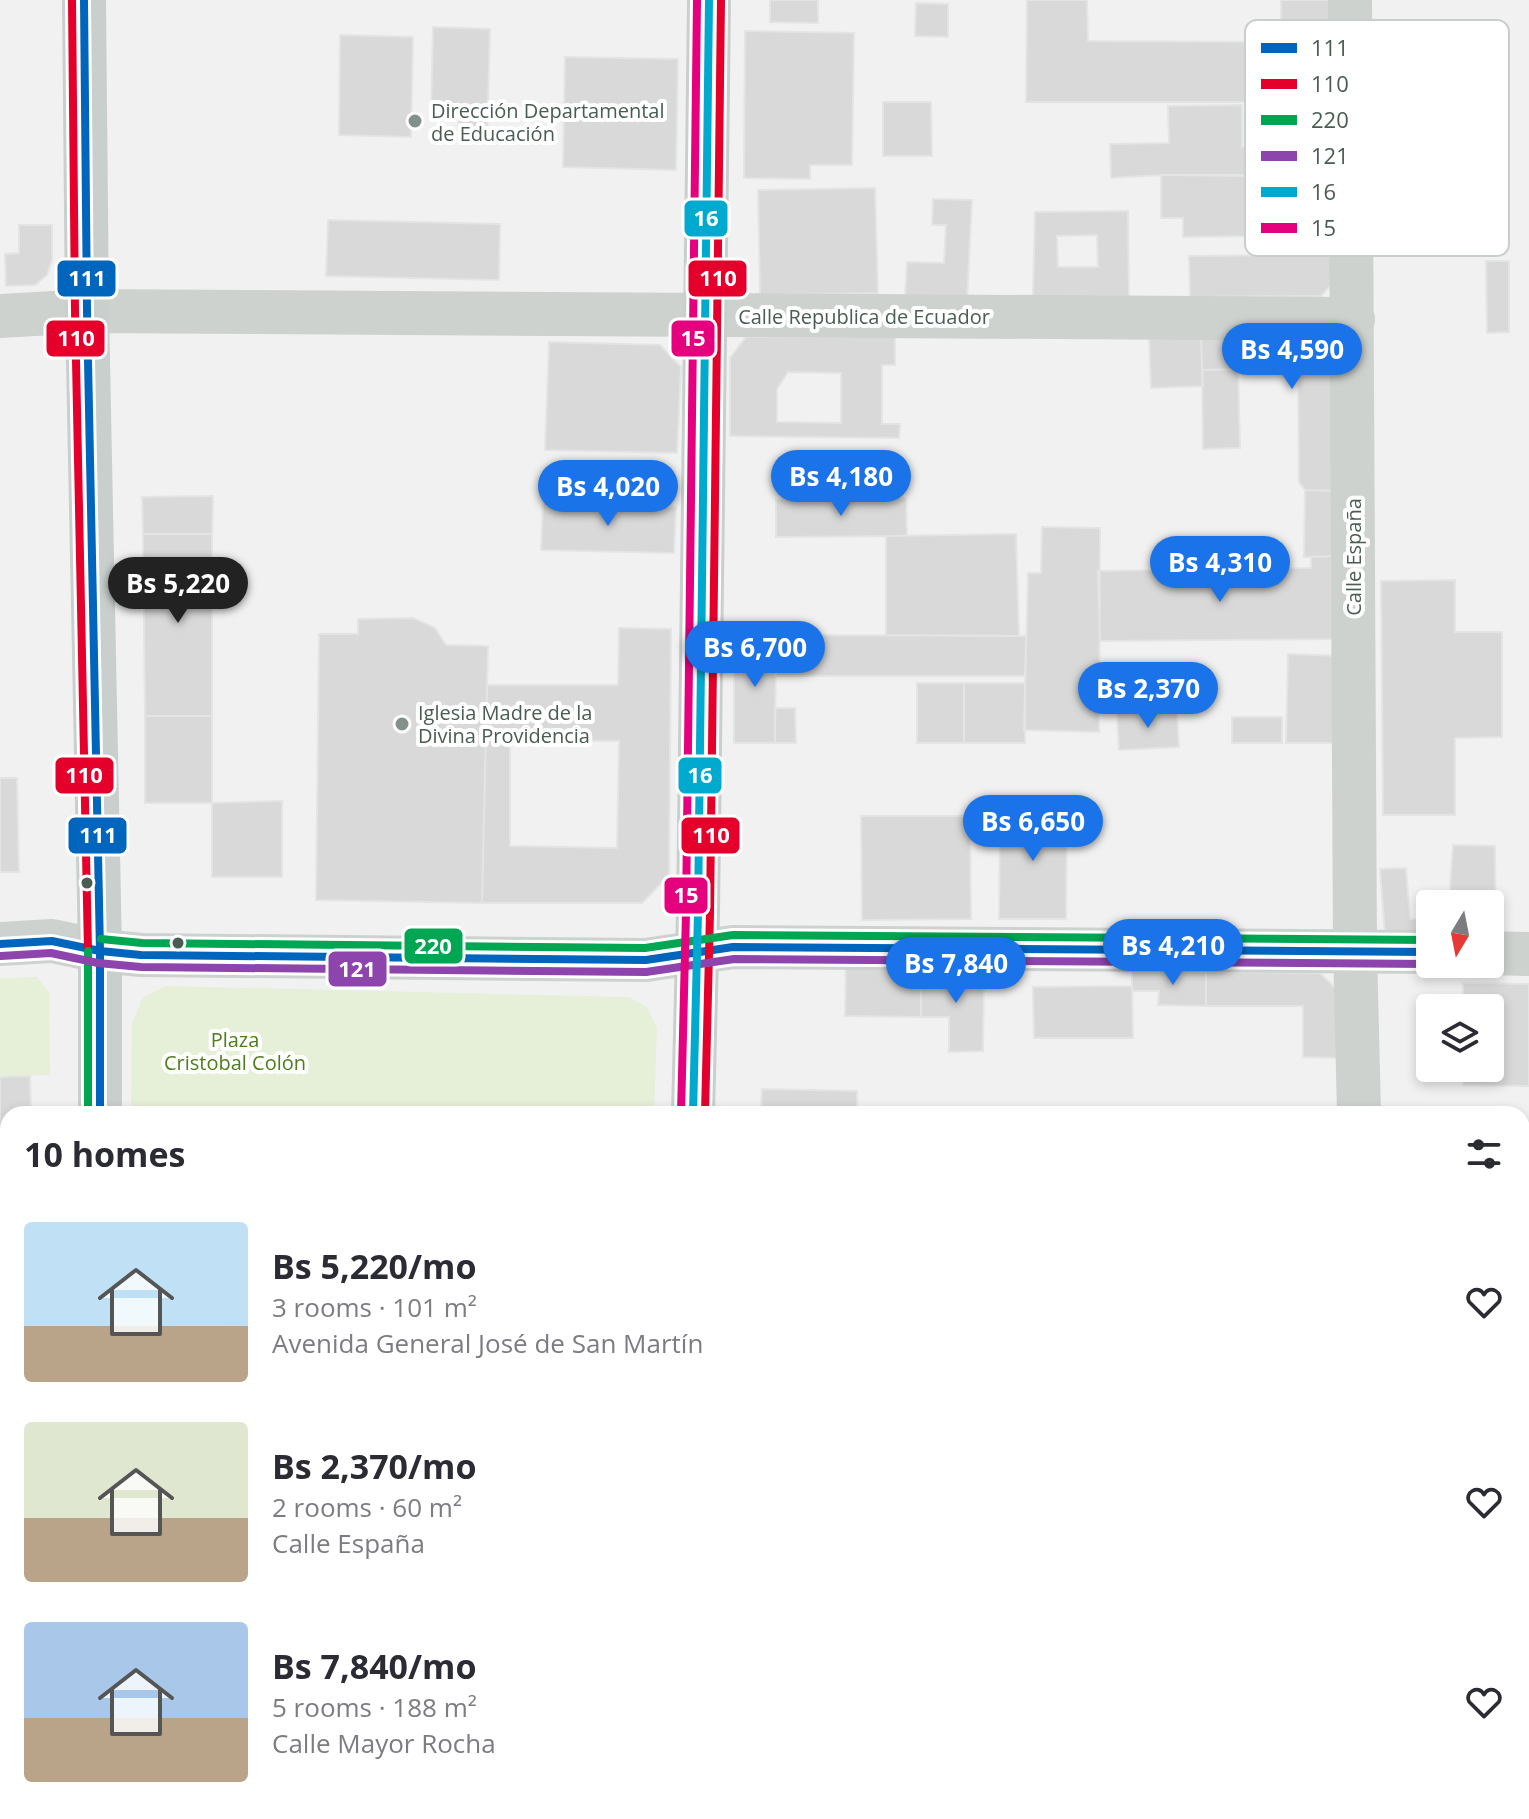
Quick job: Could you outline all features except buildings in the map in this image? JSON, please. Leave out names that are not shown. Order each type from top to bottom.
[{"type":"main road","points":[[84,0],[100,1106]]},
{"type":"main road","points":[[693,1106],[698,953],[709,0]]},
{"type":"street","name":"Calle España","points":[[1350,0],[1350,20]]},
{"type":"street","name":"Calle España","points":[[1352,256],[1355,950],[1359,1106]]},
{"type":"street","name":"Calle Republica de Ecuador","points":[[0,316],[87,311],[1353,319]]},
{"type":"street","points":[[0,944],[52,941],[100,951],[141,955],[646,960],[733,947],[1416,952]]},
{"type":"street","points":[[1504,953],[1529,954]]},
{"type":"green space","points":[[37,977],[49,993],[50,1075],[0,1077],[0,978]]},
{"type":"green space","name":"Plaza Cristobal Colón","points":[[166,986],[629,997],[647,1007],[657,1027],[654,1106],[131,1106],[132,1023],[143,997]]},
{"type":"transit line","name":"110","points":[[72,0],[88,1106]]},
{"type":"transit line","name":"111","points":[[84,0],[100,1106]]},
{"type":"transit line","name":"15","points":[[681,1106],[697,0]]},
{"type":"transit line","name":"16","points":[[693,1106],[709,0]]},
{"type":"transit line","name":"110","points":[[705,1106],[721,0]]},
{"type":"transit line","name":"220","points":[[101,939],[142,943],[645,948],[733,935],[1416,940]]},
{"type":"transit line","name":"111","points":[[0,944],[52,941],[100,951],[141,955],[646,960],[733,947],[1416,952]]},
{"type":"transit line","name":"220","points":[[88,951],[88,1106]]},
{"type":"transit line","name":"121","points":[[1,956],[51,953],[98,963],[141,967],[646,972],[734,959],[1416,964]]},
{"type":"place","name":"Dirección Departamental de Educación","points":[[415,121]]},
{"type":"place","name":"Iglesia Madre de la Divina Providencia","points":[[402,724]]}]
